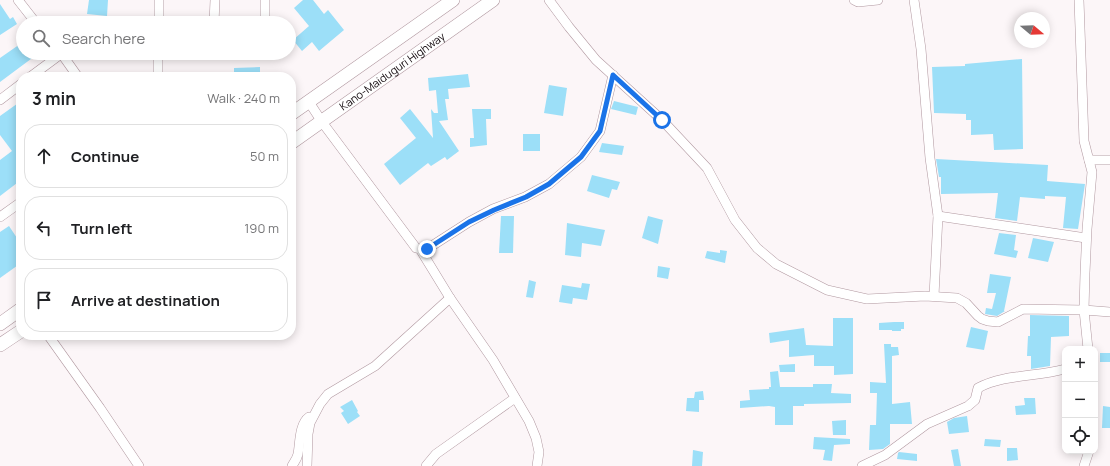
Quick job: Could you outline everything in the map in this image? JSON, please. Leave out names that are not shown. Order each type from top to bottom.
[{"type":"highway","points":[[296,111],[453,0]]},
{"type":"highway","name":"Kano-Maiduguri Highway","points":[[296,140],[493,0]]},
{"type":"highway","points":[[0,324],[16,313]]},
{"type":"highway","points":[[0,345],[16,334]]},
{"type":"street","points":[[18,0],[31,16]]},
{"type":"street","points":[[159,0],[159,16]]},
{"type":"street","points":[[214,16],[215,0]]},
{"type":"street","points":[[265,0],[265,16]]},
{"type":"street","points":[[549,0],[592,54],[662,120],[707,168],[735,220],[757,248],[776,264],[826,290],[867,299],[926,296],[957,298],[966,303],[978,316],[994,322],[998,322],[1024,309],[1110,312]]},
{"type":"street","points":[[854,0],[858,2],[878,0]]},
{"type":"street","points":[[914,0],[921,49],[930,158],[938,216],[934,296]]},
{"type":"street","points":[[1079,0],[1084,140],[1092,172],[1086,238],[1084,310],[1088,346]]},
{"type":"street","points":[[36,72],[52,60]]},
{"type":"street","points":[[66,60],[74,72]]},
{"type":"street","points":[[158,60],[158,72]]},
{"type":"street","points":[[309,102],[322,122],[416,248],[427,249],[469,222],[526,197],[549,184],[581,157],[600,131],[613,75]]},
{"type":"street","points":[[0,100],[16,88]]},
{"type":"street","points":[[1089,160],[1110,160]]},
{"type":"street","points":[[0,217],[16,206]]},
{"type":"street","points":[[938,216],[1086,238]]},
{"type":"street","points":[[420,249],[450,298],[493,360],[529,421],[536,438],[539,452],[537,466]]},
{"type":"street","points":[[307,466],[308,434],[310,423],[320,404],[328,394],[375,366],[450,298]]},
{"type":"street","points":[[52,340],[139,466]]},
{"type":"street","points":[[862,466],[885,455],[927,424],[968,406],[975,400],[978,388],[986,384],[1000,380],[1062,370]]},
{"type":"street","points":[[426,466],[436,454],[515,398]]},
{"type":"street","points":[[292,466],[298,455],[305,421],[307,418],[314,415]]},
{"type":"street","points":[[1084,466],[1088,454]]},
{"type":"building","points":[[89,0],[108,0],[107,16],[87,14]]},
{"type":"building","points":[[303,0],[313,0],[324,14],[328,10],[344,30],[319,51],[312,42],[302,51],[296,44],[296,37],[309,26],[294,8]]},
{"type":"building","points":[[0,4],[10,19],[13,17],[16,25],[0,35]]},
{"type":"building","points":[[16,47],[16,60],[30,60],[0,82],[0,58]]},
{"type":"building","points":[[1022,59],[1023,149],[994,150],[993,134],[971,135],[971,120],[966,120],[966,114],[934,113],[932,67],[965,66],[965,64]]},
{"type":"building","points":[[260,67],[260,72],[234,72],[234,68]]},
{"type":"building","points":[[468,74],[470,87],[448,89],[449,99],[445,99],[448,120],[439,121],[459,151],[447,160],[445,157],[431,166],[428,163],[400,185],[384,164],[416,138],[400,118],[410,109],[433,138],[431,109],[434,113],[438,113],[436,90],[429,91],[428,78]]},
{"type":"building","points":[[549,85],[567,88],[563,116],[544,113]]},
{"type":"building","points":[[614,101],[638,107],[636,115],[611,109]]},
{"type":"building","points":[[16,105],[16,184],[0,196],[0,160],[12,151],[0,135],[0,116]]},
{"type":"building","points":[[472,109],[491,109],[491,119],[486,119],[487,145],[470,147],[470,138],[474,138]]},
{"type":"building","points":[[523,134],[540,134],[540,151],[523,151]]},
{"type":"building","points":[[602,143],[624,146],[622,155],[599,152]]},
{"type":"building","points":[[936,159],[1048,165],[1047,181],[1085,184],[1078,229],[1063,228],[1066,197],[1045,196],[1045,199],[1020,197],[1017,221],[995,218],[998,193],[941,194],[941,177],[939,177]]},
{"type":"building","points":[[592,175],[620,182],[617,190],[612,189],[609,198],[587,191]]},
{"type":"building","points":[[501,216],[514,216],[513,253],[499,253]]},
{"type":"building","points":[[648,216],[663,220],[658,244],[642,238]]},
{"type":"building","points":[[567,223],[605,230],[601,246],[582,243],[581,257],[565,255]]},
{"type":"building","points":[[9,226],[16,236],[16,267],[0,278],[0,232]]},
{"type":"building","points":[[999,233],[1016,235],[1014,250],[1018,251],[1016,258],[994,254]]},
{"type":"building","points":[[1033,238],[1054,242],[1048,262],[1028,258]]},
{"type":"building","points":[[720,250],[727,251],[725,263],[705,258],[707,251],[720,253]]},
{"type":"building","points":[[658,266],[670,268],[668,279],[657,277]]},
{"type":"building","points":[[990,274],[1011,277],[1005,311],[997,316],[985,314],[986,308],[992,309],[996,293],[987,293]]},
{"type":"building","points":[[529,280],[536,282],[533,298],[526,297]]},
{"type":"building","points":[[582,283],[590,284],[587,300],[573,298],[572,304],[559,302],[562,285],[581,288]]},
{"type":"building","points":[[1030,315],[1069,316],[1069,336],[1051,337],[1050,366],[1031,369],[1031,356],[1027,356],[1028,336],[1030,336]]},
{"type":"building","points":[[833,318],[853,318],[853,374],[834,375],[834,366],[814,366],[814,355],[789,357],[789,340],[770,343],[769,333],[804,328],[806,345],[833,346]]},
{"type":"building","points":[[904,322],[904,329],[901,329],[901,331],[879,330],[879,323]]},
{"type":"building","points":[[971,327],[988,331],[984,350],[966,347]]},
{"type":"building","points":[[884,344],[891,344],[891,347],[898,347],[899,355],[892,356],[892,404],[910,402],[912,424],[890,424],[890,444],[883,449],[869,450],[870,425],[876,425],[877,393],[870,393],[870,382],[886,383]]},
{"type":"building","points":[[1100,353],[1110,353],[1110,362],[1100,362]]},
{"type":"building","points":[[795,364],[795,372],[780,372],[779,365]]},
{"type":"building","points":[[778,371],[780,387],[813,387],[813,384],[832,384],[831,393],[851,394],[851,403],[804,404],[804,406],[793,406],[793,425],[775,425],[775,407],[740,408],[740,401],[750,400],[749,390],[769,389],[769,387],[771,387],[770,372]]},
{"type":"building","points":[[703,391],[704,400],[699,400],[699,412],[686,411],[687,398],[694,398],[695,392]]},
{"type":"building","points":[[1024,398],[1035,398],[1036,414],[1016,415],[1015,406],[1025,405]]},
{"type":"building","points":[[352,400],[360,416],[348,424],[341,413],[344,411],[340,407]]},
{"type":"building","points":[[1103,406],[1110,407],[1110,428],[1102,428]]},
{"type":"building","points":[[967,416],[969,432],[949,434],[947,422],[954,418]]},
{"type":"building","points":[[846,420],[846,435],[833,435],[832,421]]},
{"type":"building","points":[[814,437],[850,439],[850,444],[834,445],[832,461],[823,460],[825,450],[813,449]]},
{"type":"building","points":[[985,439],[1001,440],[1000,447],[984,446]]},
{"type":"building","points":[[1007,448],[1017,448],[1018,460],[1007,461]]},
{"type":"building","points":[[958,449],[961,466],[954,466],[951,450]]},
{"type":"building","points":[[693,450],[703,452],[702,466],[692,466]]},
{"type":"building","points":[[899,452],[917,454],[917,461],[897,459]]},
{"type":"route","points":[[427,249],[469,222],[526,197],[549,184],[581,157],[600,131],[605,103],[613,75],[662,120]]}]
